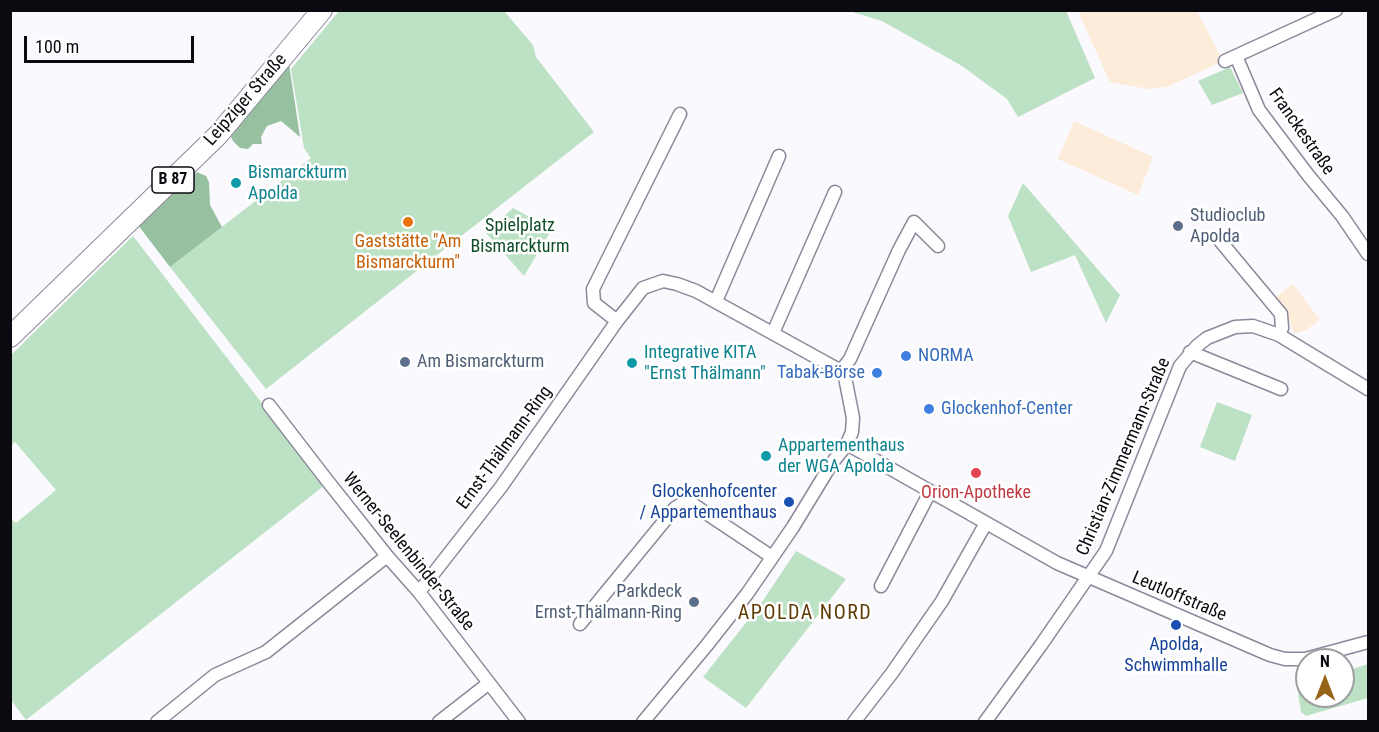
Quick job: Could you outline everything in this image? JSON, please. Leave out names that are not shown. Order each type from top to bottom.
[{"type":"main road","name":"Leipziger Straße","points":[[10,337],[218,135],[322,10]]},
{"type":"street","name":"Franckestraße","points":[[1336,10],[1230,58],[1259,110],[1342,216],[1368,254]]},
{"type":"street","points":[[616,321],[594,303],[593,289],[680,114]]},
{"type":"street","points":[[716,301],[779,156]]},
{"type":"street","points":[[772,333],[836,192]]},
{"type":"street","points":[[643,722],[747,594],[826,471],[847,444],[852,432],[853,418],[845,377],[841,371],[850,359],[914,222],[938,246]]},
{"type":"street","points":[[1221,242],[1281,314],[1282,328],[1279,335]]},
{"type":"street","name":"Ernst-Thälmann-Ring","points":[[419,592],[501,487],[616,321],[643,288],[663,281],[677,284],[716,301],[841,371]]},
{"type":"street","name":"Christian-Zimmermann-Straße","points":[[985,722],[1106,552],[1180,366],[1190,352],[1207,338],[1235,327],[1253,326],[1279,335],[1368,388]]},
{"type":"street","name":"Christian-Zimmermann-Straße","points":[[1190,352],[1281,388]]},
{"type":"street","name":"Werner-Seelenbinder-Straße","points":[[269,405],[387,556],[419,592],[519,722]]},
{"type":"street","name":"Leutloffstraße","points":[[847,444],[1057,563],[1270,655],[1285,659],[1305,658],[1368,642]]},
{"type":"street","points":[[881,586],[930,492]]},
{"type":"street","points":[[580,624],[675,508],[683,503],[689,502],[694,505],[772,557]]},
{"type":"street","points":[[854,722],[892,673],[942,601],[986,523]]},
{"type":"street","points":[[157,722],[216,675],[266,652],[387,556]]},
{"type":"street","points":[[439,722],[489,683]]},
{"type":"shaded area","points":[[1085,10],[1197,11],[1223,61],[1167,87],[1148,89],[1110,82],[1079,14]]},
{"type":"shaded area","points":[[1074,121],[1153,157],[1138,195],[1058,159]]},
{"type":"shaded area","points":[[1293,284],[1320,320],[1306,330],[1294,334],[1289,319],[1276,297]]},
{"type":"green space","points":[[339,11],[504,11],[533,45],[536,57],[594,132],[266,389],[170,267],[311,158],[304,148],[291,69]]},
{"type":"green space","points":[[849,11],[1066,11],[1095,78],[1018,117],[1007,99],[962,66],[882,21]]},
{"type":"green space","points":[[289,64],[300,137],[281,121],[267,126],[261,137],[262,144],[253,144],[248,149],[240,148],[229,133]]},
{"type":"green space","points":[[1230,67],[1243,93],[1212,105],[1198,81]]},
{"type":"green space","points":[[197,172],[206,176],[209,182],[210,205],[222,227],[170,267],[138,225]]},
{"type":"green space","points":[[1023,183],[1120,295],[1106,323],[1075,255],[1031,272],[1008,216]]},
{"type":"green space","name":"Spielplatz Bismarckturm","points":[[513,208],[552,229],[524,276],[486,233]]},
{"type":"green space","points":[[133,236],[325,485],[26,720],[11,700],[10,518],[16,523],[56,490],[15,442],[11,445],[11,355]]},
{"type":"green space","points":[[1217,402],[1252,415],[1235,461],[1200,447]]},
{"type":"green space","points":[[796,551],[846,579],[746,708],[703,677],[760,605]]},
{"type":"green space","points":[[1368,664],[1368,698],[1355,702],[1355,668]]},
{"type":"green space","points":[[1300,708],[1334,708],[1306,716]]},
{"type":"place","name":"Bismarckturm Apolda","points":[[236,183]]},
{"type":"place","name":"Gaststätte \"Am Bismarckturm\"","points":[[408,222]]},
{"type":"place","name":"Studioclub Apolda","points":[[1178,226]]},
{"type":"place","name":"NORMA","points":[[906,356]]},
{"type":"place","name":"Am Bismarckturm","points":[[405,362]]},
{"type":"place","name":"Integrative KITA \"Ernst Thälmann\"","points":[[632,363]]},
{"type":"place","name":"Tabak-Börse","points":[[877,373]]},
{"type":"place","name":"Glockenhof-Center","points":[[929,409]]},
{"type":"place","name":"Appartementhaus der WGA Apolda","points":[[766,456]]},
{"type":"place","name":"Orion-Apotheke","points":[[976,473]]},
{"type":"place","name":"Glockenhofcenter / Appartementhaus","points":[[789,502]]},
{"type":"place","name":"Parkdeck Ernst-Thälmann-Ring","points":[[694,602]]},
{"type":"place","name":"Apolda, Schwimmhalle","points":[[1176,625]]},
{"type":"district","name":"APOLDA NORD","points":[[805,614]]}]
